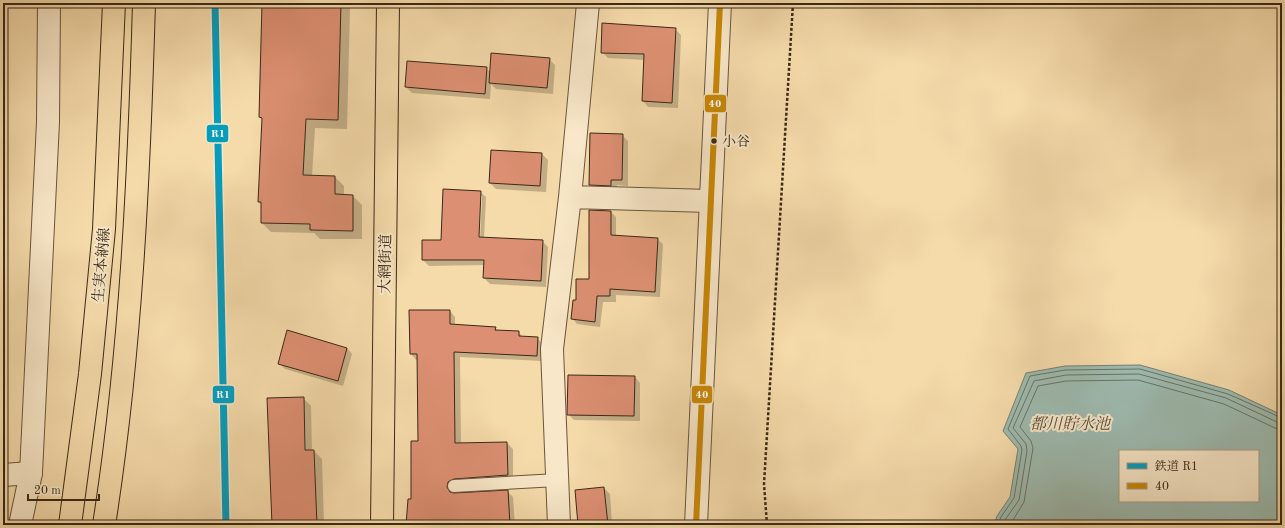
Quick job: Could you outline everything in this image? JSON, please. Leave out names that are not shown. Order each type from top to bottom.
[{"type":"main road","name":"生実本納線","points":[[70,525],[90,374],[104,229],[114,3]]},
{"type":"main road","name":"生実本納線","points":[[104,525],[112,477],[130,302],[137,188],[144,3]]},
{"type":"main road","name":"大網街道","points":[[382,525],[388,3]]},
{"type":"street","points":[[20,525],[31,473],[48,122],[49,3]]},
{"type":"street","points":[[559,525],[552,349],[570,197],[588,3]]},
{"type":"street","points":[[696,525],[720,3]]},
{"type":"street","points":[[570,197],[710,201]]},
{"type":"street","points":[[3,475],[31,473]]},
{"type":"lane","points":[[454,486],[557,480]]},
{"type":"path","points":[[767,525],[764,484],[793,3]]},
{"type":"water","name":"都川貯水池","points":[[1140,365],[1229,390],[1282,415],[1282,525],[994,525],[997,516],[1010,497],[1018,449],[1003,431],[1026,373],[1065,366]]},
{"type":"building","points":[[262,3],[341,3],[338,120],[306,119],[303,175],[335,176],[335,194],[353,195],[353,231],[310,230],[310,224],[261,223],[261,202],[258,202],[262,118],[259,117]]},
{"type":"building","points":[[602,23],[676,28],[672,103],[642,101],[644,54],[601,53]]},
{"type":"building","points":[[491,53],[550,58],[547,88],[489,83]]},
{"type":"building","points":[[407,61],[487,67],[485,94],[405,87]]},
{"type":"building","points":[[590,133],[623,134],[622,180],[611,180],[611,186],[589,185]]},
{"type":"building","points":[[491,150],[542,153],[540,186],[489,183]]},
{"type":"building","points":[[443,189],[481,191],[479,237],[543,240],[541,281],[483,278],[484,260],[422,260],[422,240],[441,240]]},
{"type":"building","points":[[589,210],[611,211],[611,235],[658,238],[655,292],[610,289],[610,296],[597,296],[595,322],[571,319],[573,300],[576,300],[576,279],[589,279]]},
{"type":"building","points":[[409,310],[450,310],[450,324],[496,327],[495,330],[519,331],[519,336],[538,337],[537,356],[454,352],[455,443],[507,442],[508,475],[454,479],[448,482],[447,487],[450,492],[454,493],[508,490],[510,525],[406,525],[408,499],[411,499],[411,441],[418,441],[417,354],[410,354]]},
{"type":"building","points":[[287,330],[347,348],[338,381],[278,364]]},
{"type":"building","points":[[568,375],[635,376],[634,416],[567,415]]},
{"type":"building","points":[[304,397],[305,450],[314,450],[317,525],[272,525],[267,398]]},
{"type":"building","points":[[604,487],[608,525],[578,525],[575,490]]},
{"type":"rail line","name":"R1","points":[[215,3],[226,525]]},
{"type":"transit line","name":"40","points":[[696,525],[720,3]]},
{"type":"place","name":"小谷","points":[[714,141]]}]
